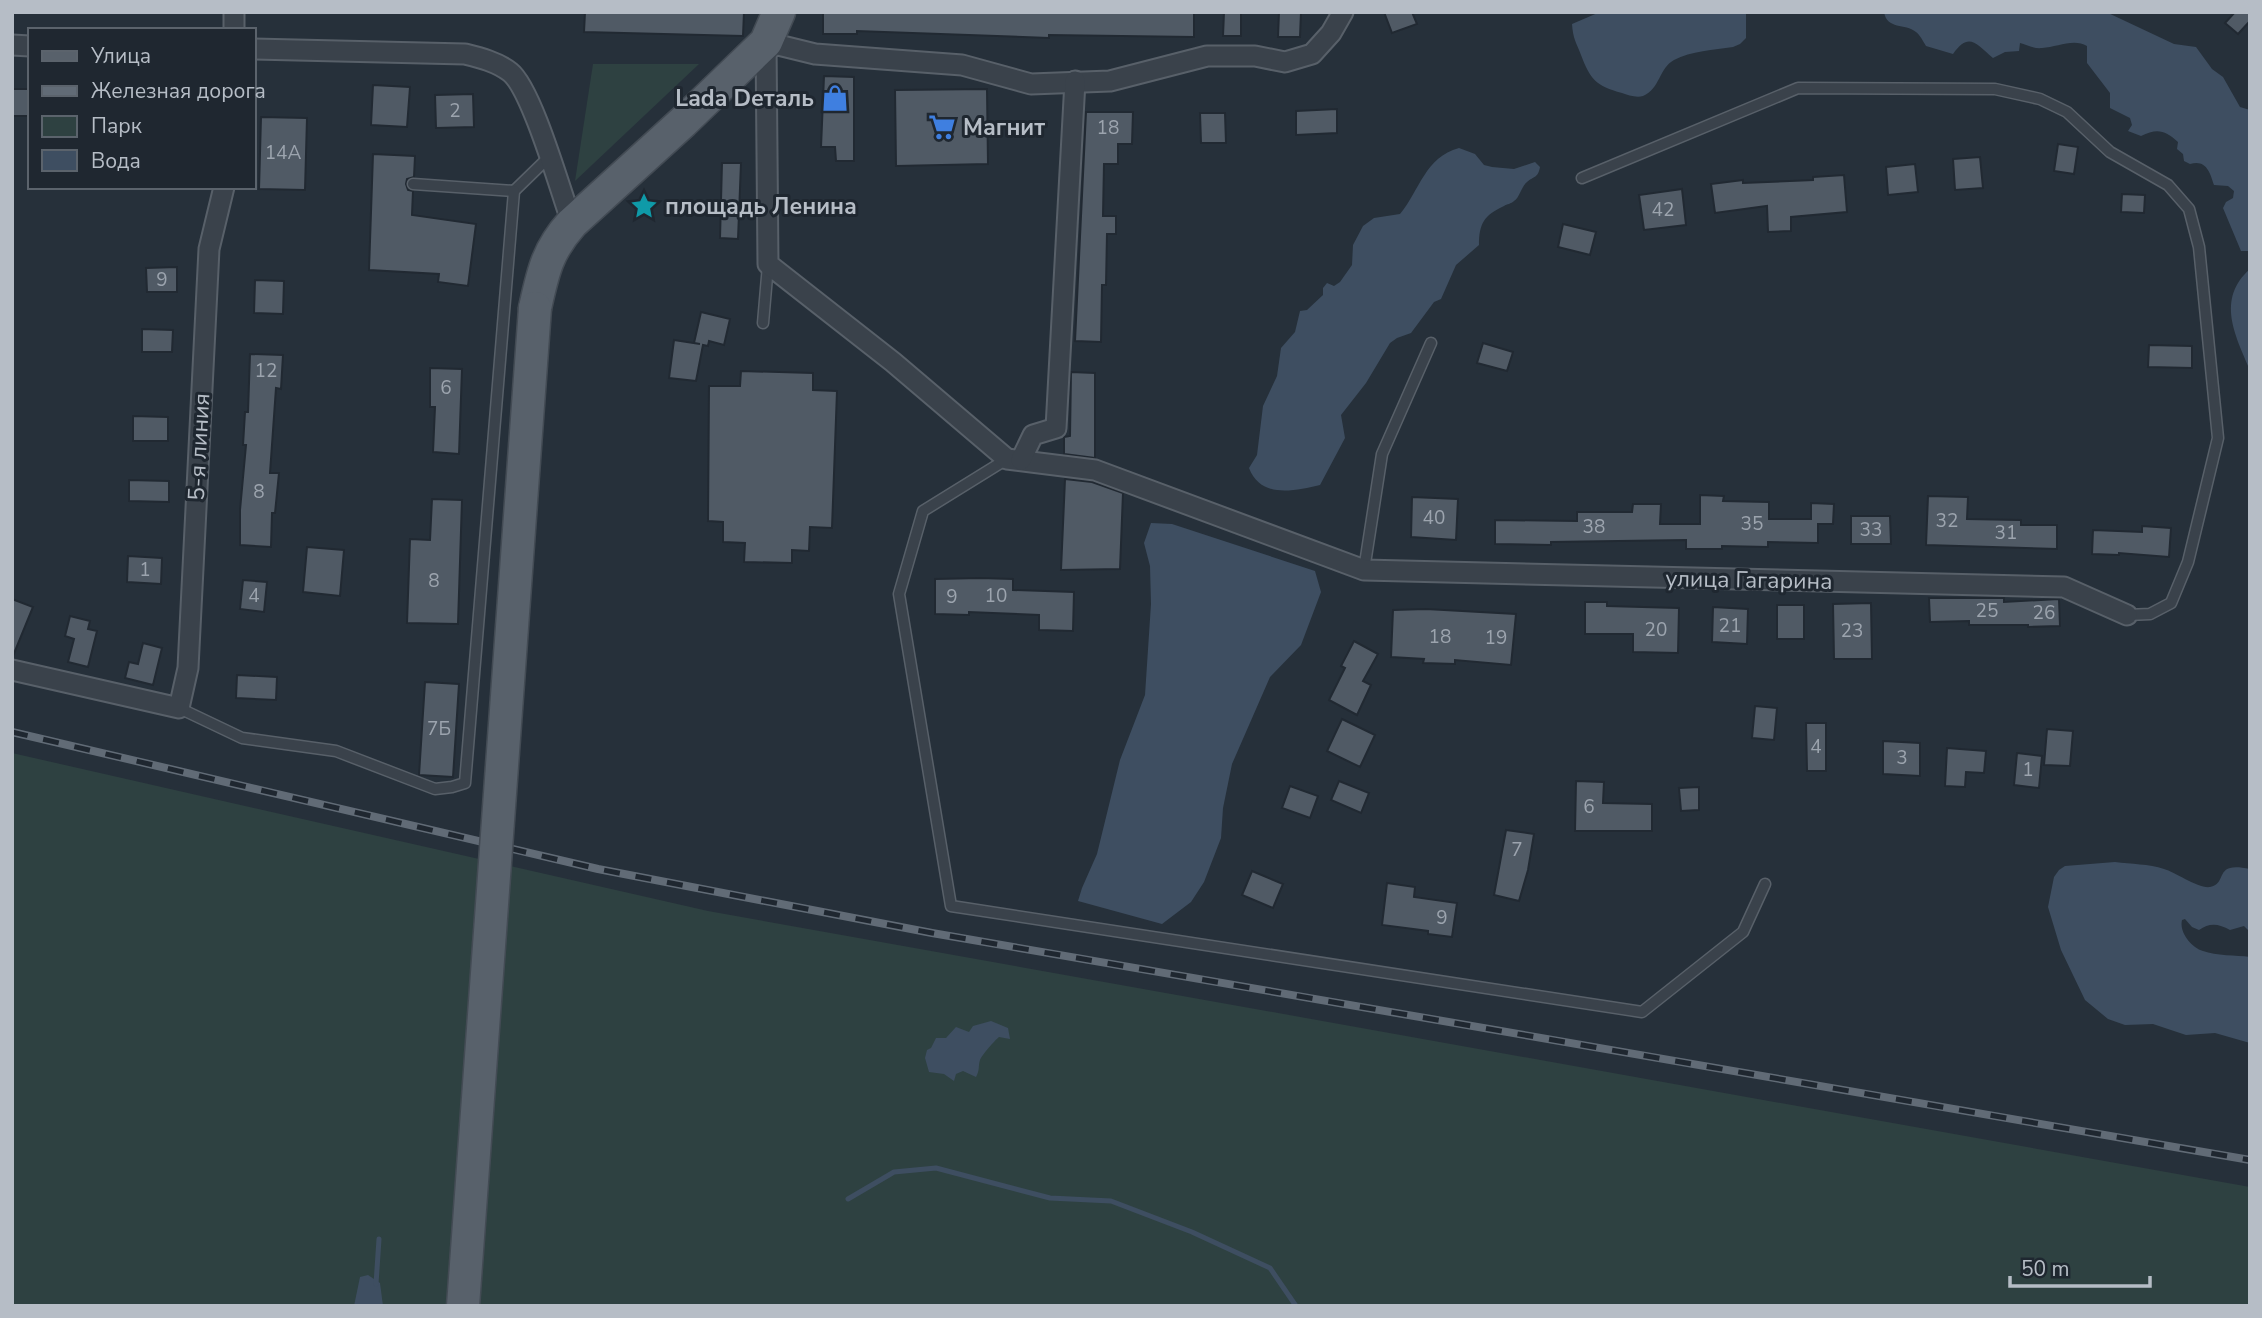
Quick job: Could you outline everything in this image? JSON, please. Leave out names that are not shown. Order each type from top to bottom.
[{"type":"main road","points":[[463,1306],[535,307],[544,269],[556,242],[572,223],[701,106],[766,42],[779,12]]},
{"type":"street","points":[[1075,81],[1056,428],[1033,435],[1014,459],[768,264],[766,42],[815,54],[962,65],[1031,84],[1075,81],[1110,81],[1207,56],[1255,56],[1285,62],[1312,54],[1331,33],[1343,12]]},
{"type":"street","points":[[256,49],[465,54],[491,61],[513,74],[529,100],[572,223]]},
{"type":"street","name":"5-я линия","points":[[178,708],[187,668],[209,248],[224,189]]},
{"type":"street","name":"улица Гагарина","points":[[1014,459],[1095,470],[1364,570],[2064,587],[2127,615]]},
{"type":"street","points":[[12,670],[178,708]]},
{"type":"lane","points":[[1582,178],[1798,88],[1995,89],[2040,99],[2067,112],[2110,152],[2168,185],[2189,209],[2199,247],[2217,438],[2188,562],[2171,603],[2150,614],[2127,615]]},
{"type":"lane","points":[[178,708],[242,738],[336,751],[435,789],[452,788],[466,783],[514,191],[548,157]]},
{"type":"lane","points":[[413,184],[514,191]]},
{"type":"lane","points":[[763,324],[768,264]]},
{"type":"lane","points":[[1364,570],[1382,454],[1431,343]]},
{"type":"lane","points":[[1014,459],[923,512],[899,594],[951,906],[1642,1013],[1743,932],[1765,884]]},
{"type":"green space","points":[[593,64],[699,64],[575,181]]},
{"type":"green space","points":[[12,753],[708,911],[2250,1187],[2250,1306],[12,1306]]},
{"type":"water","points":[[1600,12],[1746,12],[1746,38],[1733,47],[1695,53],[1674,60],[1665,68],[1649,93],[1640,97],[1632,96],[1595,80],[1575,40],[1572,24]]},
{"type":"water","points":[[1884,12],[2106,12],[2174,44],[2196,47],[2212,69],[2223,77],[2240,107],[2250,110],[2250,251],[2241,251],[2223,208],[2226,202],[2233,198],[2234,191],[2228,186],[2214,185],[2204,165],[2184,161],[2183,154],[2177,149],[2178,142],[2169,135],[2156,131],[2141,136],[2128,131],[2132,125],[2130,118],[2110,108],[2110,93],[2087,63],[2087,46],[2071,43],[2039,48],[2020,43],[2019,51],[2005,52],[1993,58],[1977,44],[1968,42],[1963,43],[1953,54],[1926,46],[1916,32],[1893,24]]},
{"type":"water","points":[[1459,148],[1475,154],[1484,165],[1514,169],[1535,162],[1540,167],[1539,171],[1525,184],[1512,203],[1487,217],[1480,231],[1479,245],[1456,265],[1441,299],[1434,302],[1411,333],[1390,343],[1366,383],[1341,415],[1345,438],[1320,485],[1279,490],[1262,485],[1254,478],[1249,468],[1257,455],[1263,406],[1277,376],[1281,348],[1295,332],[1300,311],[1307,310],[1323,295],[1323,288],[1327,283],[1334,286],[1340,282],[1352,265],[1353,245],[1363,226],[1374,218],[1400,214],[1424,175],[1438,159]]},
{"type":"water","points":[[2250,269],[2250,370],[2234,331],[2231,305],[2240,281]]},
{"type":"water","points":[[1151,523],[1172,524],[1315,571],[1321,592],[1301,645],[1270,677],[1232,764],[1223,808],[1221,838],[1204,882],[1191,902],[1162,924],[1078,901],[1097,854],[1120,760],[1145,695],[1151,604],[1150,566],[1144,543]]},
{"type":"water","points":[[2115,862],[2158,867],[2205,887],[2216,885],[2230,868],[2250,869],[2250,932],[2244,926],[2230,930],[2214,925],[2199,930],[2185,919],[2182,920],[2182,929],[2194,946],[2208,953],[2250,957],[2250,1043],[2215,1033],[2186,1035],[2153,1024],[2125,1025],[2108,1019],[2085,1000],[2061,950],[2048,907],[2054,877],[2065,866]]},
{"type":"water","points":[[991,1021],[1008,1028],[1010,1039],[999,1037],[992,1044],[980,1060],[976,1077],[963,1071],[956,1074],[954,1081],[944,1074],[929,1072],[925,1058],[927,1050],[936,1038],[946,1038],[956,1027],[969,1032],[973,1026]]},
{"type":"water","points":[[368,1275],[380,1283],[383,1306],[354,1306],[360,1277]]},
{"type":"building","points":[[585,12],[744,12],[743,36],[584,32]]},
{"type":"building","points":[[823,12],[1194,12],[1194,37],[1049,35],[1049,38],[857,31],[857,34],[823,34]]},
{"type":"building","points":[[1224,12],[1241,12],[1241,36],[1223,36]]},
{"type":"building","points":[[1279,12],[1301,12],[1300,37],[1278,37]]},
{"type":"building","points":[[1384,12],[1412,12],[1417,24],[1392,33]]},
{"type":"building","points":[[2235,12],[2250,12],[2250,21],[2238,34],[2225,23]]},
{"type":"building","points":[[824,76],[854,77],[854,161],[836,161],[835,147],[821,147]]},
{"type":"building","points":[[373,85],[410,87],[407,127],[371,125]]},
{"type":"building","points":[[12,89],[28,89],[28,116],[12,116]]},
{"type":"building","name":"Магнит","points":[[987,89],[988,164],[896,166],[895,90]]},
{"type":"building","points":[[473,94],[474,127],[436,128],[435,95]]},
{"type":"building","points":[[1337,109],[1337,133],[1296,135],[1296,111]]},
{"type":"building","points":[[1086,112],[1133,112],[1132,144],[1118,144],[1118,164],[1104,164],[1103,216],[1116,216],[1116,234],[1107,234],[1106,285],[1102,285],[1101,342],[1075,341]]},
{"type":"building","points":[[1200,113],[1225,113],[1226,143],[1201,143]]},
{"type":"building","points":[[261,117],[307,118],[305,190],[259,189]]},
{"type":"building","points":[[2058,144],[2078,147],[2074,174],[2054,171]]},
{"type":"building","points":[[373,154],[415,156],[414,177],[407,179],[406,184],[408,190],[413,191],[412,215],[476,224],[468,286],[438,282],[439,274],[369,270]]},
{"type":"building","points":[[1980,157],[1983,188],[1955,190],[1953,159]]},
{"type":"building","points":[[722,163],[741,163],[738,239],[720,238]]},
{"type":"building","points":[[1915,164],[1918,192],[1888,195],[1886,167]]},
{"type":"building","points":[[1844,175],[1847,212],[1791,217],[1791,231],[1768,232],[1767,206],[1715,213],[1711,184],[1743,180],[1743,183],[1813,180],[1813,177]]},
{"type":"building","points":[[1682,189],[1686,225],[1644,230],[1639,195]]},
{"type":"building","points":[[2122,194],[2145,195],[2144,213],[2121,212]]},
{"type":"building","points":[[1563,224],[1596,232],[1590,255],[1558,247]]},
{"type":"building","points":[[177,267],[177,292],[147,292],[146,268]]},
{"type":"building","points":[[255,280],[284,281],[283,314],[254,313]]},
{"type":"building","points":[[701,312],[730,319],[724,345],[709,341],[708,346],[703,345],[696,381],[669,378],[674,340],[700,344],[694,343]]},
{"type":"building","points":[[142,329],[173,330],[172,352],[142,352]]},
{"type":"building","points":[[1483,343],[1513,352],[1507,371],[1477,363]]},
{"type":"building","points":[[2149,345],[2192,346],[2192,368],[2148,367]]},
{"type":"building","points":[[250,354],[283,355],[281,389],[276,388],[270,473],[279,473],[275,513],[272,513],[271,547],[240,545],[246,445],[243,445],[245,412],[248,412]]},
{"type":"building","points":[[430,368],[462,369],[459,454],[433,452],[435,407],[430,407]]},
{"type":"building","points":[[741,371],[813,373],[813,390],[837,391],[832,528],[810,527],[809,551],[792,550],[792,563],[744,562],[745,543],[723,542],[723,522],[708,521],[709,386],[740,386]]},
{"type":"building","points":[[1071,372],[1095,373],[1095,458],[1064,454],[1064,437],[1070,436]]},
{"type":"building","points":[[133,416],[168,417],[168,441],[133,441]]},
{"type":"building","points":[[1065,479],[1092,482],[1123,493],[1120,569],[1061,570]]},
{"type":"building","points":[[129,480],[169,481],[169,502],[129,501]]},
{"type":"building","points":[[1700,495],[1724,496],[1723,501],[1769,502],[1769,519],[1811,519],[1811,503],[1834,504],[1833,524],[1818,524],[1818,543],[1768,542],[1768,547],[1722,546],[1722,549],[1686,549],[1686,540],[1551,542],[1551,545],[1495,544],[1495,520],[1577,521],[1577,512],[1632,512],[1633,504],[1661,504],[1660,524],[1700,524]]},
{"type":"building","points":[[1928,496],[1968,497],[1967,519],[2021,520],[2021,525],[2057,525],[2057,549],[1926,545]]},
{"type":"building","points":[[1412,497],[1458,499],[1456,540],[1411,537]]},
{"type":"building","points":[[432,499],[462,500],[458,624],[407,623],[410,539],[430,540]]},
{"type":"building","points":[[1851,516],[1890,516],[1891,544],[1851,544]]},
{"type":"building","points":[[2142,526],[2171,528],[2169,557],[2092,554],[2093,530],[2142,532]]},
{"type":"building","points":[[307,547],[344,550],[340,596],[303,592]]},
{"type":"building","points":[[128,556],[162,558],[161,584],[127,582]]},
{"type":"building","points":[[935,579],[1013,579],[1013,590],[1074,592],[1073,631],[1039,630],[1039,615],[969,612],[969,615],[935,614]]},
{"type":"building","points":[[243,580],[267,582],[264,612],[240,609]]},
{"type":"building","points":[[1929,598],[2004,598],[2004,602],[2059,599],[2060,626],[1969,625],[1969,621],[1930,622]]},
{"type":"building","points":[[12,599],[33,607],[13,656],[12,656]]},
{"type":"building","points":[[1585,602],[1607,602],[1607,606],[1679,608],[1678,653],[1633,652],[1633,634],[1585,634]]},
{"type":"building","points":[[1871,603],[1872,659],[1834,659],[1833,604]]},
{"type":"building","points":[[1777,605],[1804,605],[1804,639],[1777,639]]},
{"type":"building","points":[[1713,607],[1748,609],[1747,644],[1712,642]]},
{"type":"building","points":[[1393,610],[1516,614],[1511,665],[1455,660],[1455,664],[1423,663],[1424,659],[1391,657]]},
{"type":"building","points":[[70,616],[90,621],[88,629],[97,631],[88,667],[68,662],[74,639],[65,636]]},
{"type":"building","points":[[1354,641],[1378,654],[1363,681],[1371,685],[1357,715],[1329,700],[1345,668],[1341,666]]},
{"type":"building","points":[[143,643],[162,648],[153,685],[125,678],[129,662],[138,664]]},
{"type":"building","points":[[237,675],[277,677],[276,700],[236,698]]},
{"type":"building","points":[[425,682],[459,684],[453,777],[419,775]]},
{"type":"building","points":[[1755,706],[1777,708],[1774,740],[1752,738]]},
{"type":"building","points":[[1342,719],[1375,735],[1360,767],[1327,751]]},
{"type":"building","points":[[1806,723],[1826,723],[1826,771],[1807,771]]},
{"type":"building","points":[[2047,729],[2073,731],[2070,766],[2044,765]]},
{"type":"building","points":[[1883,741],[1920,743],[1920,776],[1883,774]]},
{"type":"building","points":[[1947,748],[1986,751],[1984,773],[1966,772],[1965,787],[1945,786]]},
{"type":"building","points":[[2017,753],[2042,756],[2039,788],[2014,785]]},
{"type":"building","points":[[1339,781],[1369,793],[1361,813],[1331,800]]},
{"type":"building","points":[[1576,781],[1604,782],[1603,803],[1652,804],[1652,831],[1575,831]]},
{"type":"building","points":[[1290,786],[1318,796],[1310,818],[1282,808]]},
{"type":"building","points":[[1699,787],[1699,810],[1681,811],[1679,788]]},
{"type":"building","points":[[1506,830],[1534,834],[1519,901],[1494,895]]},
{"type":"building","points":[[1252,871],[1283,884],[1273,908],[1242,895]]},
{"type":"building","points":[[1387,883],[1415,887],[1414,897],[1457,903],[1452,937],[1382,925]]},
{"type":"waterway","points":[[848,1199],[894,1172],[936,1168],[1050,1198],[1111,1201],[1192,1232],[1270,1268],[1296,1306]]},
{"type":"waterway","points":[[376,1284],[379,1239]]},
{"type":"railway","points":[[12,732],[598,869],[932,933],[2250,1160]]},
{"type":"place","name":"Lada Dеталь","points":[[835,98]]},
{"type":"place","name":"Магнит","points":[[942,127]]},
{"type":"place","name":"площадь Ленина","points":[[644,206]]}]
